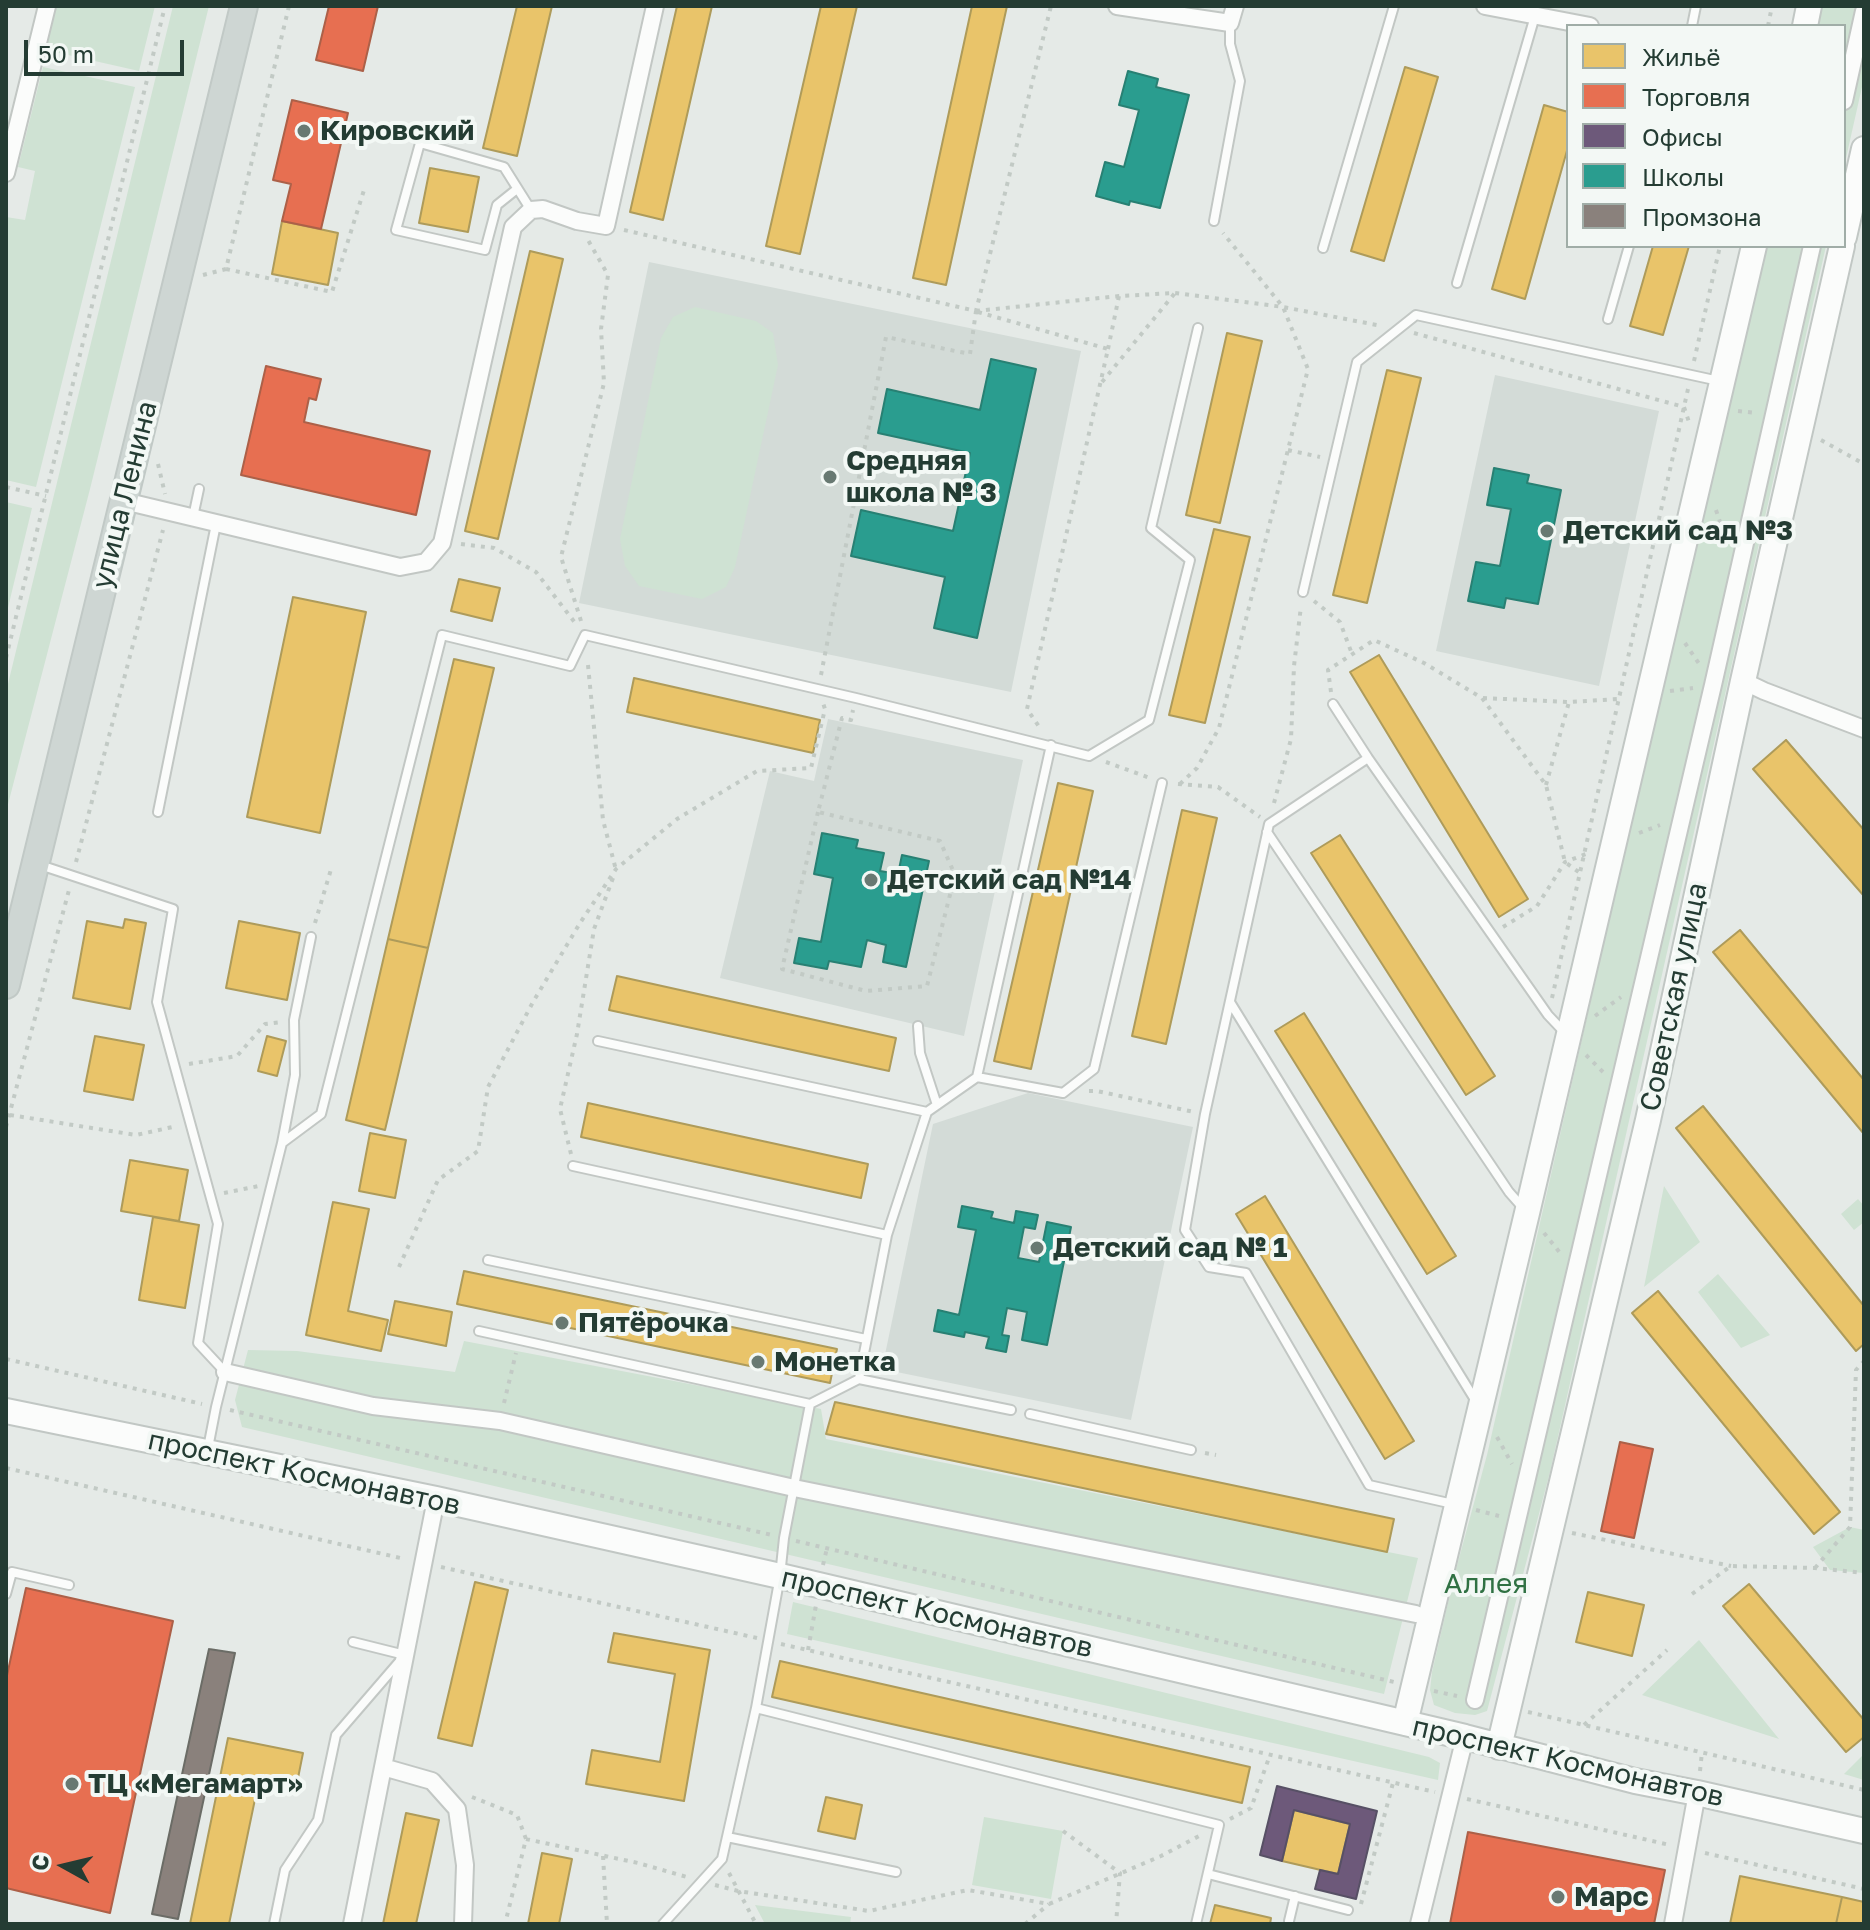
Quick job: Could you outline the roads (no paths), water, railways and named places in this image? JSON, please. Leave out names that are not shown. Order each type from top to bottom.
[{"type":"main road","name":"улица Ленина","points":[[6,985],[244,6]]},
{"type":"street","points":[[6,173],[47,6]]},
{"type":"street","points":[[124,501],[400,567],[426,562],[442,543],[513,227],[531,210],[543,209],[577,221],[606,226],[655,6]]},
{"type":"street","points":[[1117,6],[1230,23],[1235,6]]},
{"type":"street","points":[[1485,6],[1580,24]]},
{"type":"street","points":[[1846,92],[1864,11]]},
{"type":"street","points":[[1846,228],[1864,149]]},
{"type":"street","points":[[1405,1723],[1754,248]]},
{"type":"street","points":[[1475,1700],[1713,685],[1812,248]]},
{"type":"street","name":"Советская улица","points":[[1499,1747],[1648,1120],[1842,248]]},
{"type":"street","points":[[1743,681],[1864,729]]},
{"type":"street","points":[[225,1372],[373,1406],[500,1421],[794,1488],[1416,1614]]},
{"type":"street","name":"проспект Космонавтов","points":[[6,1411],[436,1499],[780,1576],[1465,1737],[1635,1781],[1864,1831]]},
{"type":"street","points":[[352,1924],[436,1499]]},
{"type":"street","points":[[1419,1924],[1465,1737]]},
{"type":"street","points":[[383,1767],[432,1781],[457,1809],[465,1865],[463,1924]]},
{"type":"street","points":[[1673,1924],[1697,1793]]},
{"type":"lane","points":[[1323,248],[1394,6]]},
{"type":"lane","points":[[1457,283],[1535,15]]},
{"type":"lane","points":[[1214,221],[1240,81],[1230,44],[1230,23]]},
{"type":"lane","points":[[517,189],[497,205],[485,250],[396,230],[420,143],[504,167],[531,210]]},
{"type":"lane","points":[[1608,319],[1628,248]]},
{"type":"lane","points":[[1303,592],[1357,362],[1416,315],[1722,381]]},
{"type":"lane","points":[[282,1143],[321,1114],[442,635],[570,666],[585,635],[1089,756],[1149,720],[1190,560],[1151,528],[1198,328]]},
{"type":"lane","points":[[193,518],[199,489]]},
{"type":"lane","points":[[158,812],[216,524]]},
{"type":"lane","points":[[1333,704],[1548,1015],[1568,1036]]},
{"type":"lane","points":[[859,1379],[887,1235],[927,1112],[977,1077],[1051,745]]},
{"type":"lane","points":[[1368,758],[1268,828],[1205,1114],[1185,1230],[1209,1267],[1246,1273],[1369,1485],[1457,1505]]},
{"type":"lane","points":[[977,1077],[1063,1093],[1094,1069],[1162,783]]},
{"type":"lane","points":[[1268,828],[1509,1192],[1527,1213]]},
{"type":"lane","points":[[35,864],[173,909],[157,1002],[218,1224],[198,1343],[225,1372]]},
{"type":"lane","points":[[207,1452],[282,1143],[295,1075],[294,1020],[311,937]]},
{"type":"lane","points":[[1230,1001],[1480,1407]]},
{"type":"lane","points":[[918,1026],[920,1053],[937,1105]]},
{"type":"lane","points":[[598,1041],[927,1112]]},
{"type":"lane","points":[[573,1166],[887,1235]]},
{"type":"lane","points":[[488,1260],[866,1339]]},
{"type":"lane","points":[[479,1331],[810,1404],[859,1379],[1011,1410]]},
{"type":"lane","points":[[663,1924],[722,1859],[756,1708],[810,1404]]},
{"type":"lane","points":[[1030,1414],[1191,1450]]},
{"type":"lane","points":[[6,1594],[12,1572],[69,1585]]},
{"type":"lane","points":[[274,1924],[285,1870],[318,1820],[336,1735],[405,1655],[353,1642]]},
{"type":"lane","points":[[756,1708],[1219,1825],[1196,1924]]},
{"type":"lane","points":[[727,1837],[896,1872]]},
{"type":"lane","points":[[1208,1874],[1348,1910]]},
{"type":"lane","points":[[1289,1921],[1295,1896]]},
{"type":"place","name":"Кировский","points":[[304,131]]},
{"type":"place","name":"Средняя школа № 3","points":[[830,477]]},
{"type":"place","name":"Детский сад №3","points":[[1547,531]]},
{"type":"place","name":"Детский сад №14","points":[[871,880]]},
{"type":"place","name":"Детский сад № 1","points":[[1037,1248]]},
{"type":"place","name":"Пятёрочка","points":[[562,1323]]},
{"type":"place","name":"Монетка","points":[[758,1362]]},
{"type":"place","name":"ТЦ «Мегамарт»","points":[[72,1784]]},
{"type":"place","name":"Марс","points":[[1558,1897]]},
{"type":"park label","name":"Аллея","points":[[1486,1584]]}]
